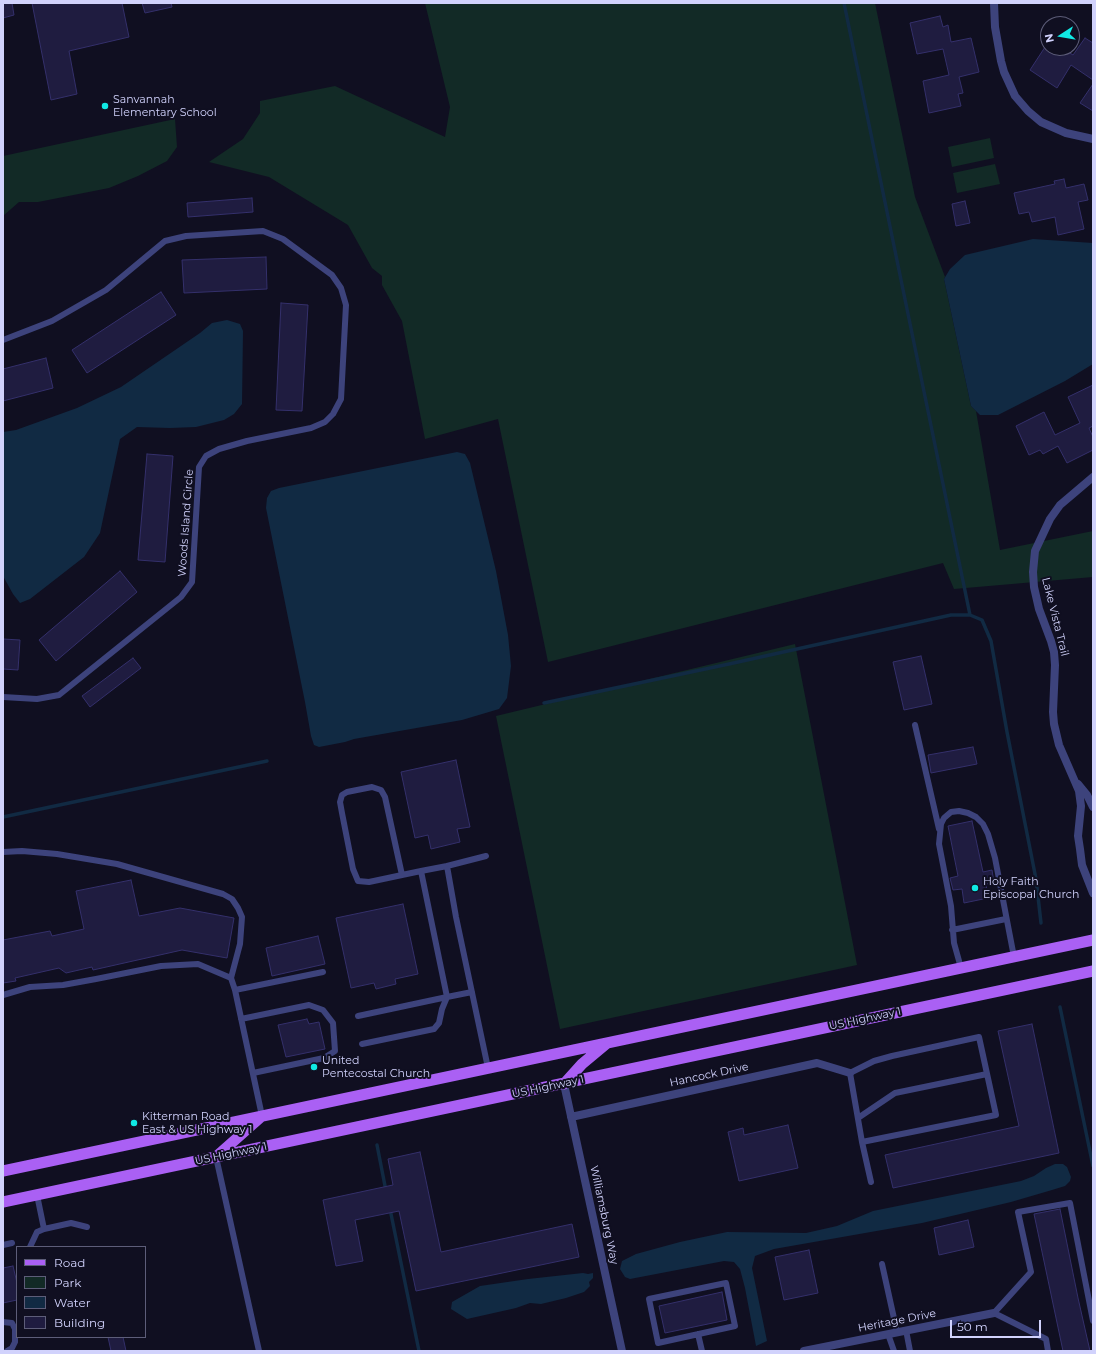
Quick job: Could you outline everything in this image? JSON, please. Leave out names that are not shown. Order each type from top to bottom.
[{"type":"main road","points":[[3,1171],[1093,940]]},
{"type":"main road","name":"US Highway 1","points":[[3,1202],[1093,971]]},
{"type":"main road","points":[[564,1084],[582,1064],[608,1042]]},
{"type":"main road","points":[[216,1157],[262,1116]]},
{"type":"street","points":[[994,3],[995,28],[1000,61],[1015,96],[1028,111],[1041,122],[1066,133],[1093,139]]},
{"type":"street","name":"Lake Vista Trail","points":[[1093,477],[1060,505],[1050,519],[1035,551],[1033,566],[1034,587],[1039,609],[1054,652],[1055,665],[1053,712],[1056,734],[1061,751],[1079,791],[1081,823],[1078,836],[1082,865],[1093,894]]},
{"type":"street","name":"Lake Vista Trail","points":[[1075,781],[1087,795],[1093,807]]},
{"type":"street","name":"Hancock Drive","points":[[571,1117],[817,1063],[850,1073]]},
{"type":"street","name":"Williamsburg Way","points":[[564,1084],[622,1351]]},
{"type":"street","name":"Heritage Drive","points":[[804,1351],[994,1313]]},
{"type":"lane","name":"Woods Island Circle","points":[[3,340],[52,321],[106,290],[165,241],[186,236],[264,231],[283,239],[332,275],[342,288],[346,305],[341,399],[333,414],[325,422],[311,428],[247,441],[219,449],[206,456],[199,467],[192,582],[182,597],[58,695],[37,699],[3,697]]},
{"type":"lane","points":[[915,725],[939,832],[939,844],[950,906],[952,930],[961,968]]},
{"type":"lane","points":[[402,875],[385,797],[381,790],[372,787],[347,792],[342,795],[340,802],[341,808],[353,869],[358,881],[369,882],[447,866],[486,856]]},
{"type":"lane","points":[[939,832],[944,818],[951,812],[959,811],[968,813],[976,817],[983,824],[988,834],[995,858],[1014,957]]},
{"type":"lane","points":[[3,852],[22,851],[57,854],[117,864],[223,894],[232,900],[242,917],[242,927],[240,944],[231,978],[242,1019],[262,1116]]},
{"type":"lane","points":[[447,866],[488,1068]]},
{"type":"lane","points":[[362,1044],[434,1029],[439,1023],[442,1009],[447,997],[421,871]]},
{"type":"lane","points":[[952,930],[1006,919]]},
{"type":"lane","points":[[3,995],[30,987],[63,985],[96,980],[161,966],[198,964],[231,978]]},
{"type":"lane","points":[[235,990],[323,972]]},
{"type":"lane","points":[[358,1016],[472,992]]},
{"type":"lane","points":[[242,1019],[309,1005],[323,1010],[333,1023],[336,1051],[324,1058],[253,1073]]},
{"type":"lane","points":[[862,1142],[996,1114],[979,1037],[874,1061],[850,1073],[862,1142],[871,1182]]},
{"type":"lane","points":[[858,1118],[895,1093],[987,1074]]},
{"type":"lane","points":[[216,1157],[259,1351]]},
{"type":"lane","points":[[37,1195],[44,1229]]},
{"type":"lane","points":[[1048,1351],[1046,1339],[994,1313],[1031,1272],[1018,1212],[1070,1203],[1093,1321]]},
{"type":"lane","points":[[30,1246],[37,1232],[44,1229],[71,1223],[87,1227]]},
{"type":"lane","points":[[3,1245],[12,1244]]},
{"type":"lane","points":[[882,1264],[897,1332]]},
{"type":"lane","points":[[726,1283],[735,1326],[698,1334],[658,1343],[649,1299],[726,1283]]},
{"type":"lane","points":[[3,1322],[12,1323],[15,1329],[15,1342],[12,1348],[7,1351]]},
{"type":"lane","points":[[906,1330],[910,1351]]},
{"type":"lane","points":[[698,1334],[702,1351]]},
{"type":"lane","points":[[888,1334],[894,1351]]},
{"type":"green space","points":[[425,3],[875,3],[915,197],[945,277],[944,279],[971,406],[976,411],[1000,550],[1093,531],[1093,577],[954,589],[943,563],[548,662],[498,419],[425,439],[402,321],[382,285],[382,276],[372,268],[348,225],[269,177],[209,162],[243,139],[260,113],[260,101],[335,86],[445,137],[450,107]]},
{"type":"green space","points":[[175,119],[177,147],[167,161],[138,176],[109,188],[38,202],[19,202],[3,216],[3,156]]},
{"type":"green space","points":[[990,138],[994,158],[952,167],[948,147]]},
{"type":"green space","points":[[995,164],[1000,184],[957,193],[953,173]]},
{"type":"green space","points":[[795,644],[857,965],[560,1029],[496,716]]},
{"type":"water","points":[[1033,239],[1093,243],[1093,364],[1065,381],[998,415],[980,415],[971,406],[944,279],[950,269],[965,255]]},
{"type":"water","points":[[227,320],[240,324],[243,331],[242,404],[234,414],[224,420],[196,427],[137,427],[120,439],[100,533],[84,557],[30,599],[20,603],[3,576],[3,432],[16,430],[77,408],[121,387],[200,333],[212,323]]},
{"type":"water","points":[[457,452],[465,454],[470,463],[496,571],[508,635],[511,666],[507,698],[499,709],[462,720],[354,739],[319,747],[314,745],[266,508],[267,498],[271,491],[279,488]]},
{"type":"water","points":[[1055,1164],[1063,1164],[1067,1167],[1071,1177],[1070,1181],[1065,1186],[1011,1202],[922,1223],[774,1249],[755,1256],[752,1268],[767,1341],[756,1346],[745,1288],[740,1269],[734,1262],[724,1261],[630,1279],[625,1277],[620,1269],[622,1261],[636,1254],[680,1242],[727,1232],[806,1233],[837,1226],[873,1211],[1021,1181],[1034,1176]]},
{"type":"water","points":[[593,1273],[593,1278],[589,1282],[590,1286],[584,1292],[566,1298],[541,1304],[530,1303],[516,1308],[467,1319],[451,1309],[452,1302],[480,1286]]},
{"type":"building","points":[[3,3],[12,3],[14,15],[3,18]]},
{"type":"building","points":[[32,3],[122,3],[129,37],[69,51],[77,94],[51,100]]},
{"type":"building","points":[[142,3],[171,3],[172,7],[145,13]]},
{"type":"building","points":[[940,16],[943,27],[948,25],[951,42],[971,38],[979,72],[959,77],[963,93],[958,94],[961,106],[929,113],[923,81],[949,75],[943,49],[917,54],[910,23]]},
{"type":"building","points":[[1085,38],[1093,43],[1093,80],[1071,65],[1057,88],[1030,70],[1040,55],[1040,56],[1080,56],[1080,45]]},
{"type":"building","points":[[1093,84],[1093,111],[1080,103]]},
{"type":"building","points":[[1064,179],[1066,188],[1084,184],[1088,200],[1078,202],[1084,229],[1058,235],[1055,217],[1032,222],[1029,212],[1019,214],[1014,193],[1055,184],[1054,181]]},
{"type":"building","points":[[252,198],[253,212],[188,217],[187,203]]},
{"type":"building","points":[[965,201],[970,223],[956,226],[952,204]]},
{"type":"building","points":[[266,257],[267,289],[184,293],[182,260]]},
{"type":"building","points":[[161,292],[176,315],[87,373],[72,350]]},
{"type":"building","points":[[281,303],[308,305],[302,411],[276,410]]},
{"type":"building","points":[[46,358],[53,388],[3,401],[3,369]]},
{"type":"building","points":[[1093,385],[1093,426],[1089,428],[1093,437],[1093,450],[1067,463],[1058,446],[1043,454],[1040,450],[1029,455],[1016,426],[1044,412],[1055,435],[1080,423],[1068,397]]},
{"type":"building","points":[[147,454],[173,456],[165,562],[138,560]]},
{"type":"building","points":[[120,571],[137,592],[56,661],[39,640]]},
{"type":"building","points":[[3,639],[20,640],[18,670],[3,669]]},
{"type":"building","points":[[921,656],[932,704],[904,710],[893,662]]},
{"type":"building","points":[[133,658],[141,668],[90,707],[82,696]]},
{"type":"building","points":[[973,747],[977,764],[931,773],[928,755]]},
{"type":"building","points":[[456,760],[470,827],[457,829],[460,842],[431,849],[428,835],[415,838],[401,772]]},
{"type":"building","points":[[972,821],[983,872],[992,870],[994,883],[986,884],[988,898],[964,903],[962,889],[953,890],[950,878],[958,876],[948,826]]},
{"type":"building","points":[[131,880],[139,916],[180,908],[234,918],[227,958],[182,950],[93,970],[92,967],[66,973],[59,968],[15,978],[16,981],[3,983],[3,940],[50,931],[52,936],[84,929],[76,891]]},
{"type":"building","points":[[403,904],[418,974],[395,979],[396,984],[376,989],[374,983],[351,988],[336,918]]},
{"type":"building","points":[[318,936],[325,964],[272,976],[266,948]]},
{"type":"building","points":[[307,1019],[309,1024],[319,1022],[325,1049],[286,1057],[278,1025]]},
{"type":"building","points":[[1032,1024],[1059,1153],[893,1188],[885,1155],[1019,1126],[998,1031]]},
{"type":"building","points":[[788,1125],[798,1168],[739,1181],[728,1132],[743,1128],[744,1135]]},
{"type":"building","points":[[420,1152],[441,1252],[572,1224],[579,1257],[416,1291],[399,1211],[355,1220],[363,1261],[336,1266],[323,1200],[393,1185],[388,1159]]},
{"type":"building","points":[[1060,1209],[1090,1351],[1063,1351],[1034,1214]]},
{"type":"building","points":[[968,1220],[974,1247],[939,1255],[934,1228]]},
{"type":"building","points":[[809,1250],[818,1293],[784,1300],[775,1257]]},
{"type":"building","points":[[13,1266],[16,1279],[16,1300],[3,1303],[3,1268]]},
{"type":"building","points":[[722,1292],[727,1320],[665,1333],[659,1306]]},
{"type":"building","points":[[108,1338],[123,1338],[126,1351],[111,1351]]},
{"type":"waterway","points":[[844,3],[970,615]]},
{"type":"waterway","points":[[544,703],[951,615],[970,615],[982,620],[991,641],[1036,879],[1041,923]]},
{"type":"waterway","points":[[3,817],[267,761]]},
{"type":"waterway","points":[[1060,1007],[1093,1166]]},
{"type":"waterway","points":[[377,1145],[386,1191]]},
{"type":"waterway","points":[[390,1209],[419,1351]]},
{"type":"place","name":"Sanvannah Elementary School","points":[[105,106]]},
{"type":"place","name":"Holy Faith Episcopal Church","points":[[975,888]]},
{"type":"place","name":"United Pentecostal Church","points":[[314,1067]]},
{"type":"place","name":"Kitterman Road East & US Highway 1","points":[[134,1123]]}]
